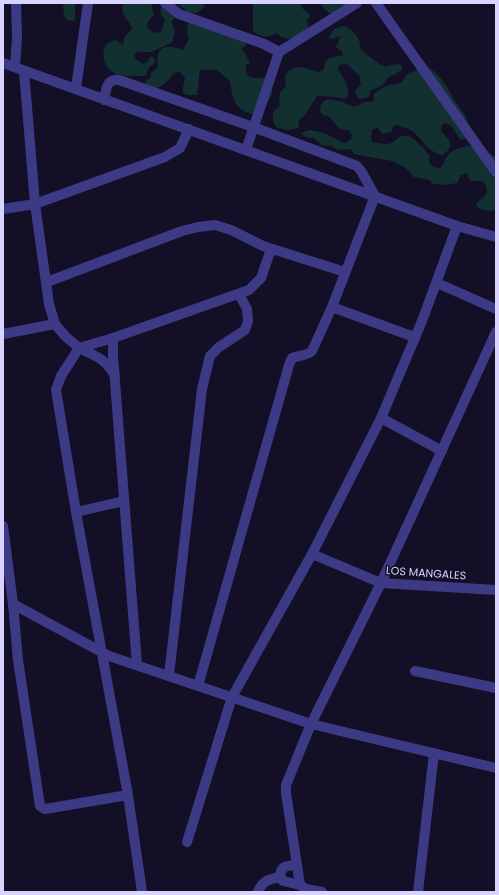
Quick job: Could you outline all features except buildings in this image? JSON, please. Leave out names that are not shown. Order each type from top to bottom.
[{"type":"street","points":[[16,3],[20,69],[35,204],[50,304],[55,324],[65,336],[79,348],[104,360],[109,365],[115,376]]},
{"type":"street","points":[[76,88],[88,3]]},
{"type":"street","points":[[165,3],[179,14],[264,44],[279,52]]},
{"type":"street","points":[[246,150],[279,52],[357,3]]},
{"type":"street","points":[[376,3],[496,172]]},
{"type":"street","points":[[3,63],[457,226],[496,237]]},
{"type":"street","points":[[104,100],[107,86],[110,81],[114,79],[253,127],[357,166],[376,196]]},
{"type":"street","points":[[3,209],[35,204],[165,157],[180,148],[189,129]]},
{"type":"street","points":[[198,686],[289,364],[292,358],[308,354],[312,351],[332,306],[376,196]]},
{"type":"street","points":[[47,282],[182,231],[215,225],[231,230],[271,249],[345,272]]},
{"type":"street","points":[[187,842],[232,697],[312,554],[381,418],[414,336],[422,321],[457,226]]},
{"type":"street","points":[[142,892],[128,795],[103,652],[76,512],[56,390],[62,376],[79,348],[113,338],[249,290],[261,278],[271,249]]},
{"type":"street","points":[[436,283],[496,309]]},
{"type":"street","points":[[169,675],[202,390],[210,356],[219,347],[245,330],[248,321],[247,309],[239,294]]},
{"type":"street","points":[[332,306],[414,336]]},
{"type":"street","points":[[3,334],[55,324]]},
{"type":"street","points":[[300,885],[286,785],[311,724],[381,583],[496,332]]},
{"type":"street","points":[[113,338],[113,356],[137,665]]},
{"type":"street","points":[[381,418],[442,451]]},
{"type":"street","points":[[76,512],[124,501]]},
{"type":"street","points":[[3,526],[13,604],[18,660],[40,806],[45,809],[128,795]]},
{"type":"street","name":"LOS MANGALES","points":[[312,554],[381,583],[496,590]]},
{"type":"street","points":[[13,604],[103,652],[198,686],[311,724],[496,768]]},
{"type":"street","points":[[415,671],[496,688]]},
{"type":"street","points":[[418,892],[434,753]]},
{"type":"street","points":[[280,877],[281,871],[284,867],[297,864]]},
{"type":"street","points":[[280,877],[283,881],[300,885],[306,889],[322,892]]},
{"type":"street","points":[[258,892],[263,882],[280,877]]},
{"type":"green space","points":[[63,3],[75,3],[75,21],[67,20],[64,16]]},
{"type":"green space","points":[[124,3],[151,3],[154,15],[148,21],[147,26],[155,33],[161,32],[165,19],[161,16],[161,8],[164,5],[177,15],[171,22],[175,30],[171,43],[151,52],[138,52],[134,55],[136,59],[143,64],[147,62],[151,56],[155,59],[154,64],[149,67],[146,75],[124,76],[114,73],[108,68],[104,60],[103,52],[106,45],[115,40],[123,45],[125,36],[131,30],[132,27],[122,9]]},
{"type":"green space","points":[[177,3],[205,3],[203,8],[197,13],[188,12]]},
{"type":"green space","points":[[253,3],[301,3],[303,9],[309,13],[310,17],[307,20],[308,29],[289,39],[281,37],[277,33],[271,36],[259,35],[253,31]]},
{"type":"green space","points":[[320,3],[352,3],[332,14],[327,12]]},
{"type":"green space","points":[[190,21],[247,42],[241,49],[250,63],[246,65],[246,74],[253,78],[267,78],[270,80],[272,85],[272,94],[270,98],[266,105],[256,115],[239,108],[232,94],[230,81],[217,70],[200,70],[197,95],[186,95],[183,92],[185,77],[179,72],[174,73],[165,83],[157,88],[153,89],[145,84],[146,80],[151,78],[151,73],[157,68],[159,51],[165,47],[183,50],[190,37],[188,37],[187,29]]},
{"type":"green space","points":[[342,26],[350,29],[358,37],[361,49],[368,55],[383,66],[399,64],[403,67],[401,71],[389,77],[383,85],[370,91],[369,97],[360,99],[355,93],[356,89],[361,85],[359,75],[347,64],[339,65],[338,69],[347,85],[348,96],[344,99],[317,96],[305,115],[298,121],[299,128],[287,130],[276,127],[273,114],[279,107],[280,93],[286,84],[286,74],[289,71],[301,67],[315,72],[320,72],[325,67],[324,65],[326,62],[332,57],[343,55],[342,51],[334,46],[337,45],[340,38],[343,36],[331,39],[329,37],[334,29]]},
{"type":"green space","points":[[424,67],[429,68],[437,74],[444,83],[466,118],[469,127],[469,136],[461,140],[453,128],[444,123],[441,127],[441,131],[449,140],[450,146],[447,152],[442,155],[432,151],[412,131],[394,125],[391,132],[383,134],[378,127],[372,130],[372,142],[388,144],[403,136],[409,137],[415,140],[421,147],[422,146],[430,157],[429,161],[431,165],[439,169],[447,156],[459,148],[476,146],[481,148],[496,157],[496,210],[488,211],[478,208],[476,204],[486,195],[487,189],[483,181],[470,181],[467,173],[461,175],[457,183],[446,185],[432,184],[430,180],[414,177],[406,168],[392,161],[354,154],[351,149],[339,150],[331,146],[321,145],[314,138],[306,137],[301,134],[311,130],[317,131],[345,143],[351,139],[352,135],[348,130],[341,129],[328,116],[323,115],[320,112],[323,102],[327,100],[336,100],[354,107],[365,102],[374,101],[374,94],[380,89],[401,83],[407,74]]}]
